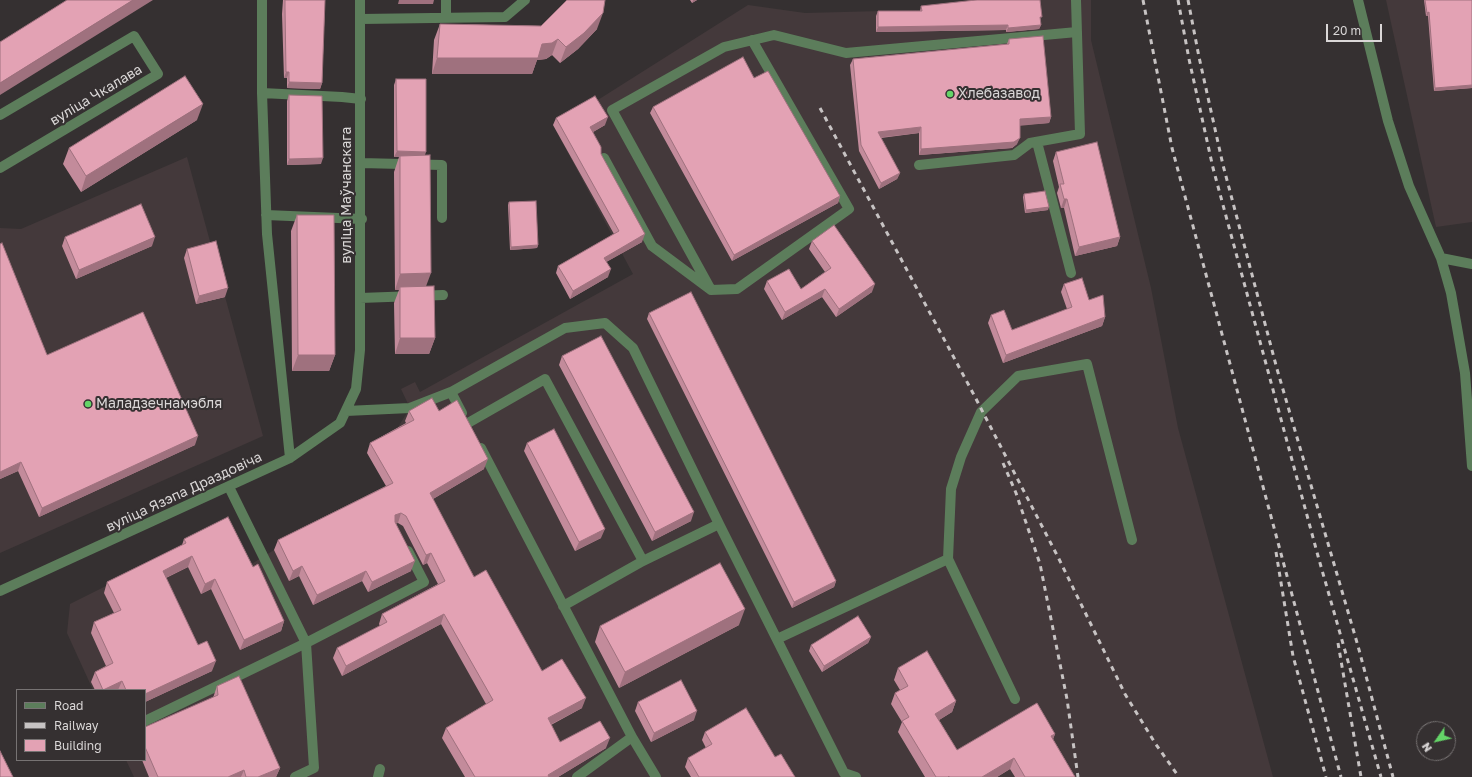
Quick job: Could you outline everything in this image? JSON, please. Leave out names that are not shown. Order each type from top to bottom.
[{"type":"street","points":[[262,0],[262,93],[267,234],[290,458]]},
{"type":"street","name":"вуліца Маўчанскага","points":[[356,389],[360,350],[362,219],[360,0]]},
{"type":"street","points":[[446,0],[446,18]]},
{"type":"street","points":[[361,19],[505,17],[525,0]]},
{"type":"street","points":[[919,165],[1014,155],[1030,143],[1080,134],[1076,0]]},
{"type":"street","points":[[1358,0],[1388,121],[1409,186],[1441,258],[1452,293],[1465,373],[1472,466]]},
{"type":"street","points":[[711,290],[612,110],[724,47],[774,35],[846,53],[1077,32]]},
{"type":"street","name":"вуліца Чкалава","points":[[0,115],[134,36],[158,74],[0,168]]},
{"type":"street","points":[[604,158],[652,246],[711,290],[737,289],[849,209],[752,40]]},
{"type":"street","points":[[262,93],[361,99]]},
{"type":"street","points":[[1038,142],[1071,273]]},
{"type":"street","points":[[361,163],[442,165],[442,218]]},
{"type":"street","points":[[266,215],[362,219]]},
{"type":"street","points":[[1441,258],[1472,264]]},
{"type":"street","points":[[360,298],[443,295]]},
{"type":"street","points":[[346,411],[410,408],[451,392],[565,328],[605,324],[633,348],[719,524],[844,773],[856,777]]},
{"type":"street","points":[[1015,699],[948,559],[951,489],[961,457],[981,412],[1018,376],[1087,364],[1132,540]]},
{"type":"street","points":[[472,430],[545,379],[643,561]]},
{"type":"street","name":"вуліца Язэпа Драздовіча","points":[[0,591],[290,458],[340,423],[356,389]]},
{"type":"street","points":[[451,392],[632,737],[656,777]]},
{"type":"street","points":[[229,487],[306,642],[314,768],[295,777]]},
{"type":"street","points":[[563,606],[643,561],[719,524]]},
{"type":"street","points":[[146,721],[424,582],[404,542]]},
{"type":"street","points":[[777,639],[948,559]]},
{"type":"street","points":[[577,777],[632,737]]},
{"type":"shaded area","points":[[1009,0],[1091,0],[1091,40],[1151,288],[1178,428],[1273,777],[134,777],[126,761],[146,761],[146,689],[93,689],[67,633],[70,604],[180,549],[245,568],[274,550],[389,492],[390,440],[410,408],[401,389],[415,382],[420,392],[633,274],[553,125],[593,103],[748,5],[805,13],[920,10]]},
{"type":"shaded area","points":[[1386,0],[1472,0],[1472,222],[1436,227]]},
{"type":"shaded area","points":[[187,157],[263,436],[0,553],[0,228],[21,229]]},
{"type":"building","points":[[67,0],[133,0],[0,83],[0,42]]},
{"type":"building","points":[[285,0],[325,0],[322,83],[289,82],[289,72],[286,72]]},
{"type":"building","points":[[567,0],[605,0],[603,13],[584,33],[566,47],[558,39],[552,43],[542,44],[538,58],[437,58],[440,24],[541,26]]},
{"type":"building","points":[[976,0],[1040,0],[1042,17],[1040,17],[1041,25],[1008,28],[1008,25],[878,27],[878,11],[922,11],[921,6]]},
{"type":"building","points":[[1425,0],[1472,0],[1472,85],[1435,88],[1429,12],[1427,13]]},
{"type":"building","name":"Хлебазавод","points":[[1043,36],[1051,117],[1020,119],[1020,138],[1014,142],[921,149],[921,127],[878,132],[900,173],[881,183],[861,145],[853,59],[1009,44],[1009,39]]},
{"type":"building","points":[[743,57],[754,78],[768,71],[840,196],[734,255],[653,107]]},
{"type":"building","points":[[185,76],[203,104],[86,176],[69,148]]},
{"type":"building","points":[[396,79],[426,79],[426,152],[397,151]]},
{"type":"building","points":[[289,95],[322,96],[323,158],[289,159]]},
{"type":"building","points":[[595,96],[608,117],[590,127],[601,147],[601,154],[645,234],[604,258],[611,269],[573,291],[558,266],[619,231],[556,118]]},
{"type":"building","points":[[1097,142],[1120,237],[1079,247],[1067,199],[1064,199],[1060,184],[1064,184],[1056,152]]},
{"type":"building","points":[[430,155],[431,273],[400,274],[400,156]]},
{"type":"building","points":[[1045,191],[1049,207],[1026,210],[1024,194]]},
{"type":"building","points":[[536,201],[538,245],[511,247],[509,202]]},
{"type":"building","points":[[141,204],[155,237],[79,270],[65,237]]},
{"type":"building","points":[[297,215],[334,215],[335,355],[298,355]]},
{"type":"building","points":[[834,225],[875,284],[839,309],[825,289],[785,312],[767,281],[789,269],[801,289],[831,268],[812,241]]},
{"type":"building","points":[[216,241],[228,288],[199,296],[187,249]]},
{"type":"building","name":"Маладзечнамэбля","points":[[2,243],[47,355],[143,312],[198,436],[42,508],[21,462],[0,472],[0,244]]},
{"type":"building","points":[[1082,278],[1089,300],[1103,295],[1105,317],[1006,355],[991,315],[1004,310],[1012,330],[1072,307],[1064,284]]},
{"type":"building","points":[[434,286],[435,338],[400,338],[400,287]]},
{"type":"building","points":[[691,292],[836,581],[794,602],[649,313]]},
{"type":"building","points":[[601,336],[694,512],[655,532],[562,356]]},
{"type":"building","points":[[432,398],[439,411],[457,400],[488,459],[430,493],[474,577],[486,570],[542,671],[562,659],[586,698],[548,718],[560,742],[600,721],[610,738],[548,775],[549,777],[475,777],[446,728],[493,700],[444,614],[346,666],[337,648],[387,622],[382,614],[445,581],[431,553],[426,555],[406,516],[401,513],[395,515],[395,522],[415,561],[372,582],[366,571],[317,595],[302,566],[293,571],[278,540],[393,483],[370,443],[414,420],[409,411]]},
{"type":"building","points":[[554,429],[605,529],[579,542],[527,443]]},
{"type":"building","points":[[228,517],[253,567],[258,564],[284,621],[244,640],[215,579],[205,584],[192,556],[163,571],[198,645],[207,641],[216,661],[146,694],[146,689],[126,689],[122,681],[103,689],[95,672],[113,663],[94,622],[121,610],[107,582],[186,543],[184,539]]},
{"type":"building","points":[[720,563],[745,609],[625,672],[600,626]]},
{"type":"building","points":[[858,616],[871,637],[824,666],[811,645]]},
{"type":"building","points":[[927,651],[956,701],[935,714],[957,750],[1037,703],[1055,734],[1051,736],[1075,777],[1025,777],[1014,758],[982,777],[936,777],[902,721],[909,717],[895,693],[908,686],[898,668]]},
{"type":"building","points":[[239,676],[280,768],[258,777],[246,777],[244,770],[228,777],[158,777],[146,749],[146,727],[218,695],[217,686]]},
{"type":"building","points":[[681,680],[697,711],[654,733],[638,702]]},
{"type":"building","points":[[746,708],[775,757],[781,754],[795,777],[699,777],[688,758],[712,744],[705,732]]},
{"type":"building","points":[[0,751],[13,777],[0,777]]},
{"type":"railway","points":[[1143,0],[1172,148],[1341,777]]},
{"type":"railway","points":[[1178,0],[1189,59],[1213,168],[1318,556],[1381,777]]},
{"type":"railway","points":[[1188,0],[1223,165],[1277,369],[1358,646],[1393,777]]},
{"type":"railway","points":[[820,108],[974,395],[1059,559],[1125,694],[1155,743],[1179,777]]},
{"type":"railway","points":[[1003,463],[1016,493],[1040,564],[1067,699],[1078,777]]},
{"type":"railway","points":[[1276,552],[1293,656],[1326,777]]},
{"type":"railway","points":[[1338,643],[1361,777]]},
{"type":"place","name":"Хлебазавод","points":[[950,94]]},
{"type":"place","name":"Маладзечнамэбля","points":[[88,404]]}]
